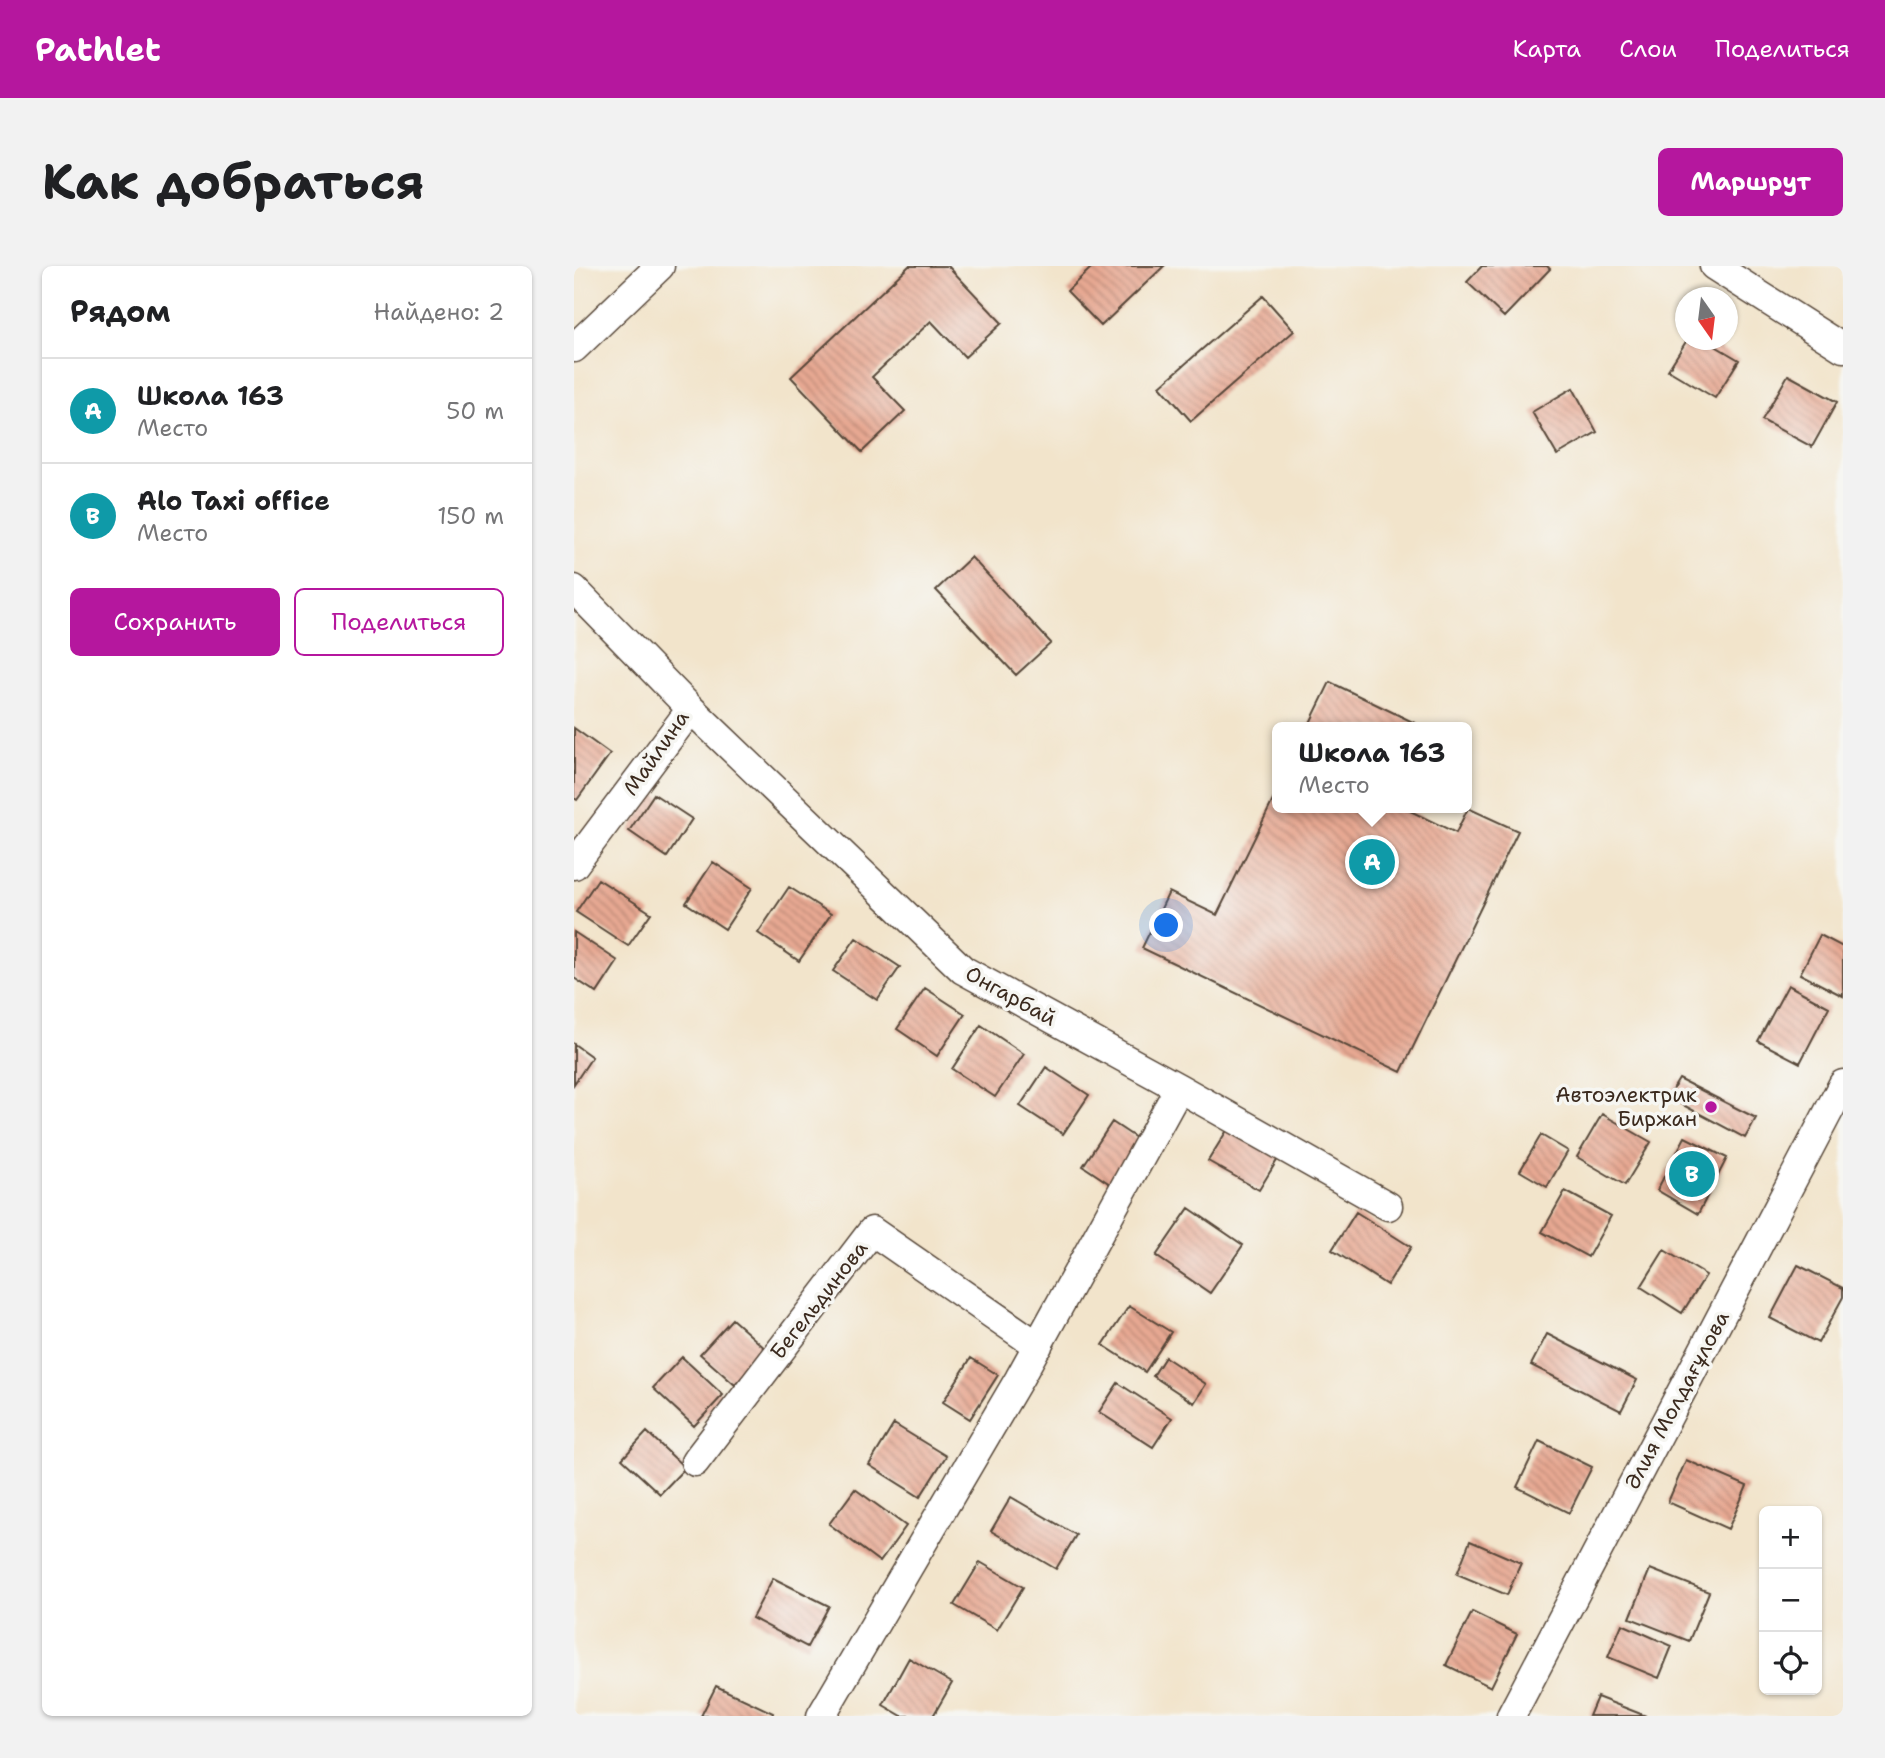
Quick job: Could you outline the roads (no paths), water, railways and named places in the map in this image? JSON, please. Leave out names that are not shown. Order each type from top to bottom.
[{"type":"street","points":[[574,348],[660,266]]},
{"type":"street","points":[[1714,266],[1843,348]]},
{"type":"street","name":"Майлина","points":[[574,589],[691,709],[574,865]]},
{"type":"street","name":"Онгарбай","points":[[691,709],[963,971],[1179,1088],[1388,1206]]},
{"type":"street","name":"Әлия Молдағұлова","points":[[1511,1716],[1843,1084]]},
{"type":"street","points":[[821,1716],[1038,1346],[1179,1088]]},
{"type":"street","name":"Бегельдинова","points":[[695,1462],[872,1231],[1038,1346]]},
{"type":"place","name":"Школа 163","points":[[1372,862]]},
{"type":"place","name":"Автоэлектрик Биржан","points":[[1711,1107]]},
{"type":"place","name":"Alo Taxi office","points":[[1692,1174]]}]
